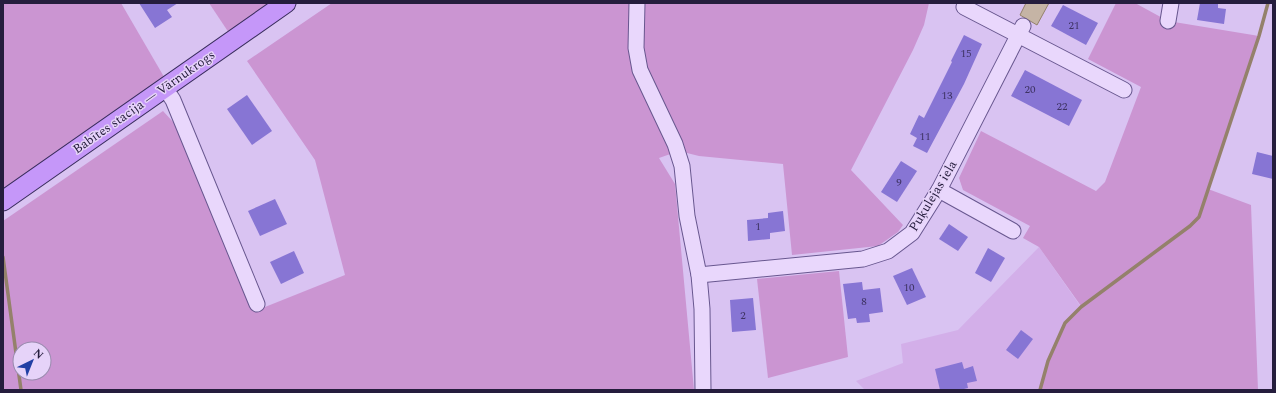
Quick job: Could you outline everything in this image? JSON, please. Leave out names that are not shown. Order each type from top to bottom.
[{"type":"main road","name":"Babītes stacija — Vārnukrogs","points":[[3,201],[286,3]]},
{"type":"street","points":[[637,3],[636,48],[640,70],[675,144],[682,166],[687,216],[699,275],[702,309],[703,390]]},
{"type":"street","points":[[1168,21],[1171,3]]},
{"type":"street","points":[[964,7],[1021,32],[1124,90]]},
{"type":"street","name":"Puķulejas iela","points":[[699,275],[863,259],[888,251],[912,233],[939,190],[1021,32]]},
{"type":"street","points":[[165,88],[173,100],[257,304]]},
{"type":"street","points":[[939,190],[1013,231]]},
{"type":"shaded area","points":[[3,3],[121,3],[167,82],[3,194]]},
{"type":"shaded area","points":[[209,3],[273,3],[229,33]]},
{"type":"shaded area","points":[[332,3],[929,3],[924,25],[913,50],[851,170],[903,225],[898,232],[878,246],[792,255],[783,164],[699,156],[679,151],[659,158],[675,184],[694,390],[3,390],[3,221],[163,111],[174,123],[255,311],[345,275],[315,160],[247,61]]},
{"type":"shaded area","points":[[1026,3],[1049,3],[1037,25],[1020,15]]},
{"type":"shaded area","points":[[1116,3],[1135,3],[1168,21],[1259,36],[1208,189],[1251,205],[1258,390],[1040,390],[1048,361],[1065,323],[1081,306],[1039,247],[1023,238],[1030,226],[963,190],[959,178],[981,131],[1096,191],[1105,182],[1141,87],[1088,59]]},
{"type":"shaded area","points":[[1039,247],[1081,307],[1065,323],[1048,361],[1040,390],[865,390],[856,381],[903,363],[901,344],[958,330]]},
{"type":"shaded area","points":[[839,271],[848,357],[768,378],[757,279]]},
{"type":"building","points":[[139,3],[178,3],[167,10],[172,17],[155,28]]},
{"type":"building","points":[[1200,3],[1218,3],[1218,8],[1226,9],[1224,24],[1197,20]]},
{"type":"building","points":[[1063,5],[1098,23],[1086,45],[1051,26]]},
{"type":"building","points":[[964,35],[982,44],[964,84],[927,153],[913,146],[917,138],[910,134],[919,115],[924,118]]},
{"type":"building","points":[[1025,70],[1082,100],[1069,126],[1011,96]]},
{"type":"building","points":[[247,95],[272,131],[252,145],[227,109]]},
{"type":"building","points":[[1257,152],[1273,156],[1273,179],[1252,174]]},
{"type":"building","points":[[901,161],[917,171],[897,202],[881,192]]},
{"type":"building","points":[[275,199],[287,224],[260,236],[248,211]]},
{"type":"building","points":[[783,211],[785,231],[770,233],[770,239],[748,241],[747,220],[768,218],[768,213]]},
{"type":"building","points":[[949,224],[968,237],[958,251],[939,239]]},
{"type":"building","points":[[988,248],[1005,258],[991,282],[975,273]]},
{"type":"building","points":[[294,251],[304,273],[281,284],[270,262]]},
{"type":"building","points":[[912,268],[926,297],[907,305],[893,276]]},
{"type":"building","points":[[862,282],[863,290],[880,288],[883,312],[869,314],[870,322],[857,323],[856,318],[848,319],[843,284]]},
{"type":"building","points":[[753,298],[756,330],[732,332],[730,300]]},
{"type":"building","points":[[1021,330],[1033,339],[1018,359],[1006,350]]},
{"type":"building","points":[[962,362],[964,369],[973,366],[977,381],[967,383],[968,388],[960,390],[940,390],[935,369]]},
{"type":"waterway","points":[[1040,390],[1048,361],[1065,323],[1081,307],[1190,226],[1199,217],[1259,36],[1268,3]]},
{"type":"waterway","points":[[3,257],[21,390]]}]
